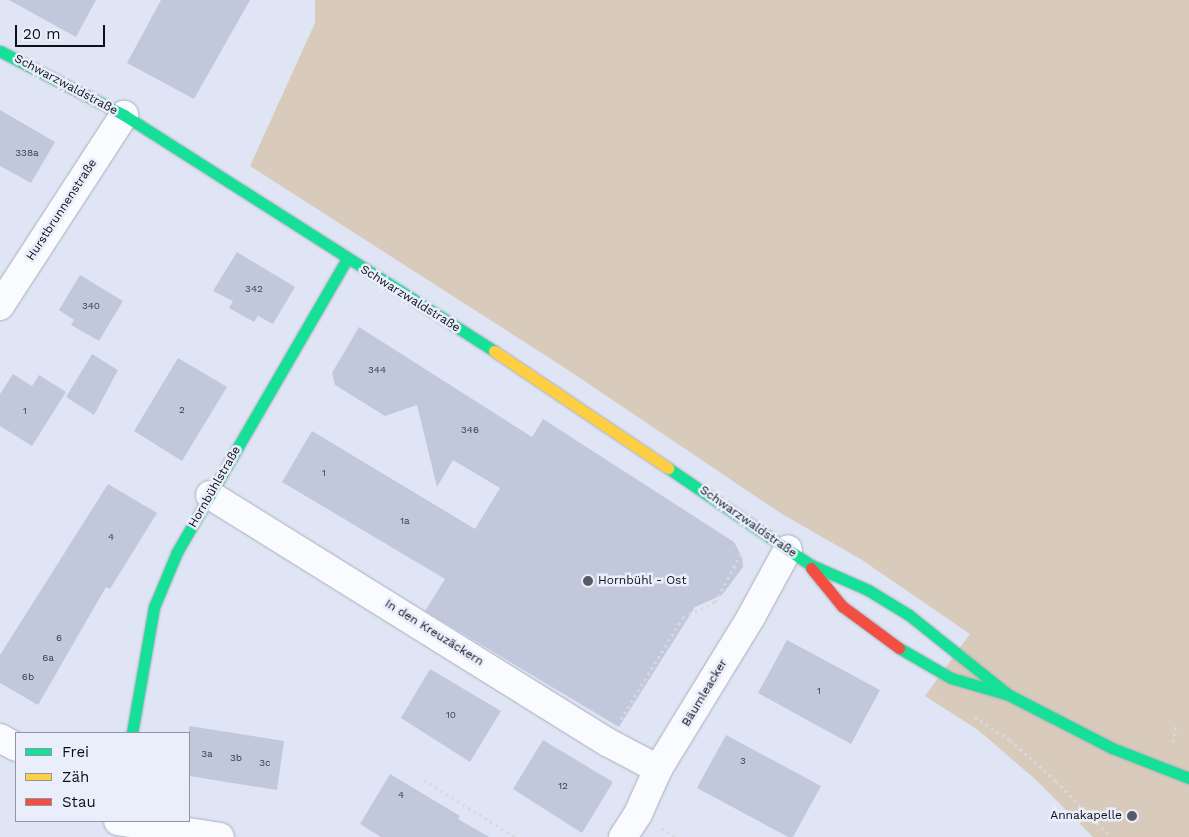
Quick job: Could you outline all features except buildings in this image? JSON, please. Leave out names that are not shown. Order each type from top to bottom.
[{"type":"main road","name":"Schwarzwaldstraße","points":[[0,50],[124,115],[556,391],[798,557],[868,590],[908,615],[964,656],[1009,695]]},
{"type":"main road","name":"Hornbühlstraße","points":[[132,732],[154,607],[178,552],[347,259]]},
{"type":"main road","name":"Schwarzwaldstraße","points":[[798,557],[842,606],[890,642],[951,678],[1009,695],[1112,748],[1189,778]]},
{"type":"street","name":"Hurstbrunnenstraße","points":[[0,306],[124,115]]},
{"type":"street","name":"In den Kreuzäckern","points":[[210,495],[607,742],[658,769]]},
{"type":"street","name":"Bäumleacker","points":[[623,837],[638,814],[658,769],[752,617],[798,557]]},
{"type":"street","points":[[0,738],[15,746]]},
{"type":"street","points":[[116,837],[118,822]]},
{"type":"street","points":[[124,822],[220,837]]},
{"type":"path","points":[[607,742],[683,617],[715,602],[756,527]]},
{"type":"path","points":[[970,714],[1017,746],[1110,837]]},
{"type":"path","points":[[424,780],[515,837]]},
{"type":"shaded area","points":[[315,0],[1189,0],[1189,837],[1093,837],[1036,780],[978,730],[925,696],[970,634],[862,560],[782,514],[565,368],[250,166],[315,23]]},
{"type":"traffic: fast","points":[[0,51],[124,115],[494,351]]},
{"type":"traffic: fast","points":[[132,732],[154,607],[177,552],[347,259]]},
{"type":"traffic: fast","points":[[668,468],[809,564],[868,590],[909,615],[1009,695]]},
{"type":"traffic: fast","points":[[899,648],[951,678],[1009,695],[1112,748],[1189,778]]},
{"type":"traffic: slow","points":[[494,351],[668,468]]},
{"type":"traffic: jam","points":[[811,568],[842,606],[899,648]]},
{"type":"place","name":"Hornbühl - Ost","points":[[588,581]]},
{"type":"place","name":"Annakapelle","points":[[1132,816]]}]
